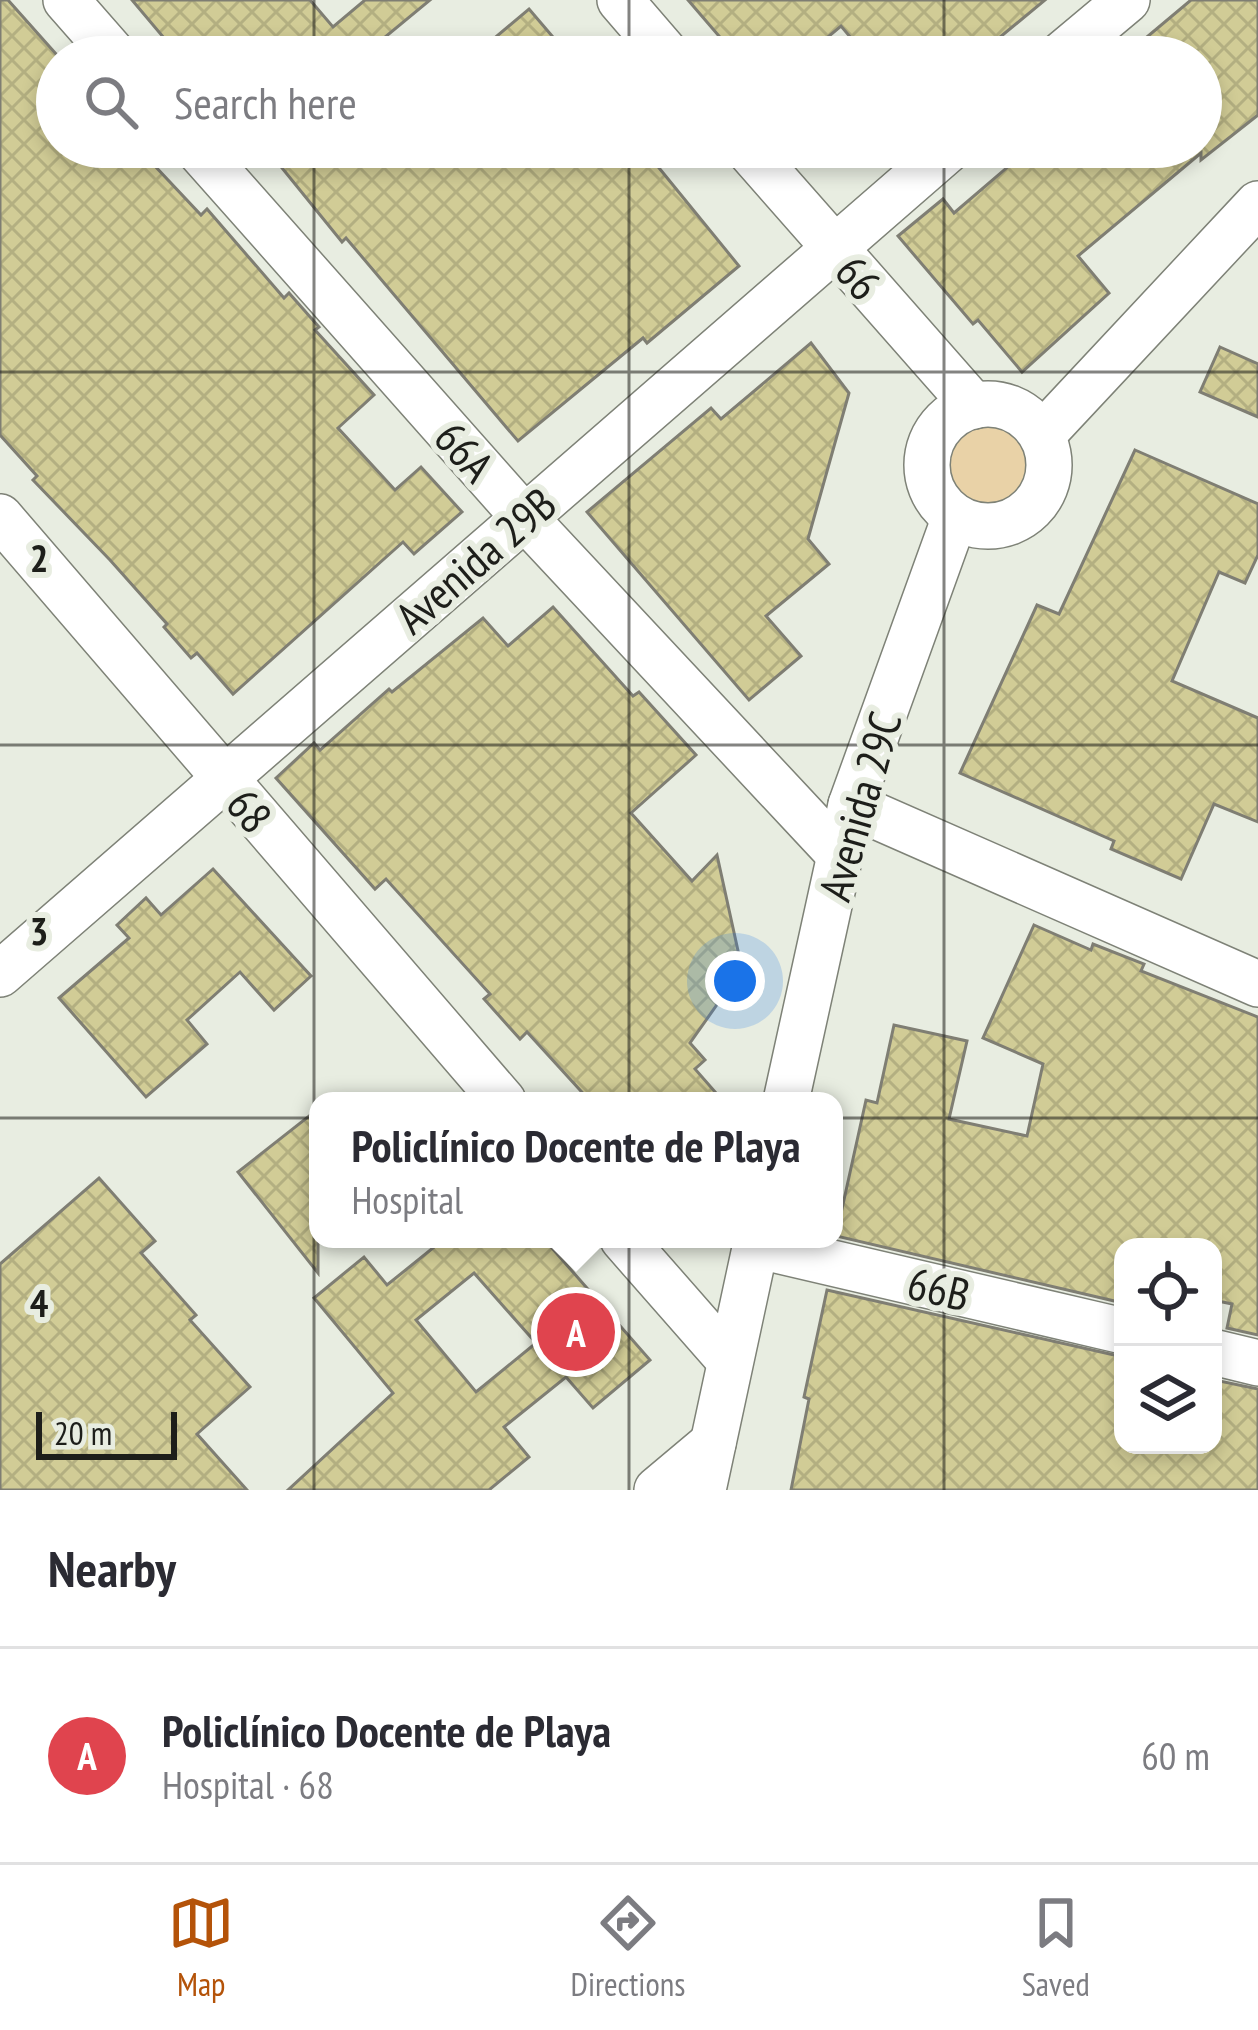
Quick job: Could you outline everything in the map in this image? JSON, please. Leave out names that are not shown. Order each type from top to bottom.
[{"type":"street","points":[[66,0],[98,36]]},
{"type":"street","points":[[620,0],[651,36]]},
{"type":"street","points":[[1084,36],[1127,0]]},
{"type":"street","name":"66A","points":[[215,168],[524,517],[839,854]]},
{"type":"street","name":"66","points":[[764,168],[974,406]]},
{"type":"street","name":"Avenida 29B","points":[[0,974],[926,168]]},
{"type":"street","points":[[1042,436],[1258,204]]},
{"type":"street","points":[[994,404],[1030,420],[1042,436],[1049,454],[1049,474],[1032,508],[1016,520],[974,525],[955,517],[929,483],[931,443],[956,413],[994,404]]},
{"type":"street","name":"68","points":[[0,517],[495,1092]]},
{"type":"street","name":"Avenida 29C","points":[[788,1092],[851,805],[955,517]]},
{"type":"street","points":[[851,805],[1258,984]]},
{"type":"street","points":[[631,1248],[730,1361]]},
{"type":"street","points":[[703,1490],[755,1248]]},
{"type":"street","name":"66B","points":[[781,1248],[1114,1329]]},
{"type":"street","points":[[1222,1354],[1258,1363]]},
{"type":"street","points":[[657,1490],[713,1443]]},
{"type":"shaded area","points":[[987,424],[1018,436],[1030,467],[1018,498],[987,510],[956,498],[944,467],[956,436]]},
{"type":"building","points":[[0,0],[8,0],[40,36],[36,36],[36,168],[157,168],[201,215],[207,209],[284,298],[289,293],[319,327],[315,330],[374,395],[338,428],[395,490],[421,467],[462,512],[414,554],[403,542],[233,694],[197,653],[191,658],[164,627],[167,624],[33,480],[37,476],[0,435]]},
{"type":"building","points":[[132,0],[310,0],[333,27],[365,0],[430,0],[386,36],[162,36]]},
{"type":"building","points":[[688,0],[1045,0],[1001,36],[849,36],[841,26],[829,36],[719,36]]},
{"type":"building","points":[[1191,0],[1258,0],[1258,115],[1222,143],[1222,36],[1148,36]]},
{"type":"building","points":[[529,9],[552,36],[497,36]]},
{"type":"building","points":[[282,168],[659,168],[739,266],[518,441],[346,238],[342,242]]},
{"type":"building","points":[[1006,168],[1183,168],[1078,256],[1109,293],[1022,372],[978,320],[973,324],[898,236],[943,199],[954,213]]},
{"type":"building","points":[[811,343],[849,393],[808,539],[829,564],[766,616],[801,656],[749,700],[587,512],[711,408],[721,419]]},
{"type":"building","points":[[1220,347],[1258,364],[1258,417],[1200,392]]},
{"type":"building","points":[[1135,450],[1258,504],[1258,555],[1245,583],[1219,572],[1172,681],[1258,718],[1258,822],[1214,804],[1181,879],[1111,849],[1114,841],[960,773],[1037,605],[1059,614]]},
{"type":"building","points":[[553,607],[633,696],[639,692],[696,755],[631,813],[692,881],[717,855],[742,969],[690,1043],[705,1060],[695,1069],[715,1092],[582,1092],[527,1032],[520,1039],[484,999],[490,994],[386,879],[375,889],[276,778],[314,743],[320,750],[389,689],[392,692],[483,618],[508,646]]},
{"type":"building","points":[[213,869],[311,976],[274,1010],[240,972],[187,1020],[207,1044],[146,1097],[59,998],[129,938],[117,925],[146,898],[161,915]]},
{"type":"building","points":[[1034,925],[1091,950],[1093,944],[1144,964],[1141,971],[1258,1017],[1258,1335],[1227,1328],[1232,1304],[1222,1302],[1222,1238],[1114,1238],[1114,1301],[843,1238],[843,1204],[866,1100],[877,1103],[894,1025],[967,1041],[949,1119],[1027,1136],[1043,1064],[983,1038]]},
{"type":"building","points":[[309,1116],[309,1248],[318,1248],[318,1273],[238,1172]]},
{"type":"building","points":[[99,1178],[155,1241],[141,1253],[196,1315],[190,1320],[250,1387],[197,1434],[247,1490],[0,1490],[0,1264]]},
{"type":"building","points":[[433,1248],[552,1248],[650,1360],[593,1408],[566,1377],[504,1427],[529,1457],[489,1490],[288,1490],[393,1393],[314,1298],[364,1257],[387,1285]],"holes":[[[474,1273],[536,1343],[476,1392],[416,1320]]]},
{"type":"building","points":[[827,1290],[1114,1355],[1114,1454],[1222,1454],[1222,1381],[1258,1389],[1258,1490],[791,1490],[809,1399],[804,1397]]},
{"type":"place","name":"Policlínico Docente de Playa","points":[[576,1332]]}]
